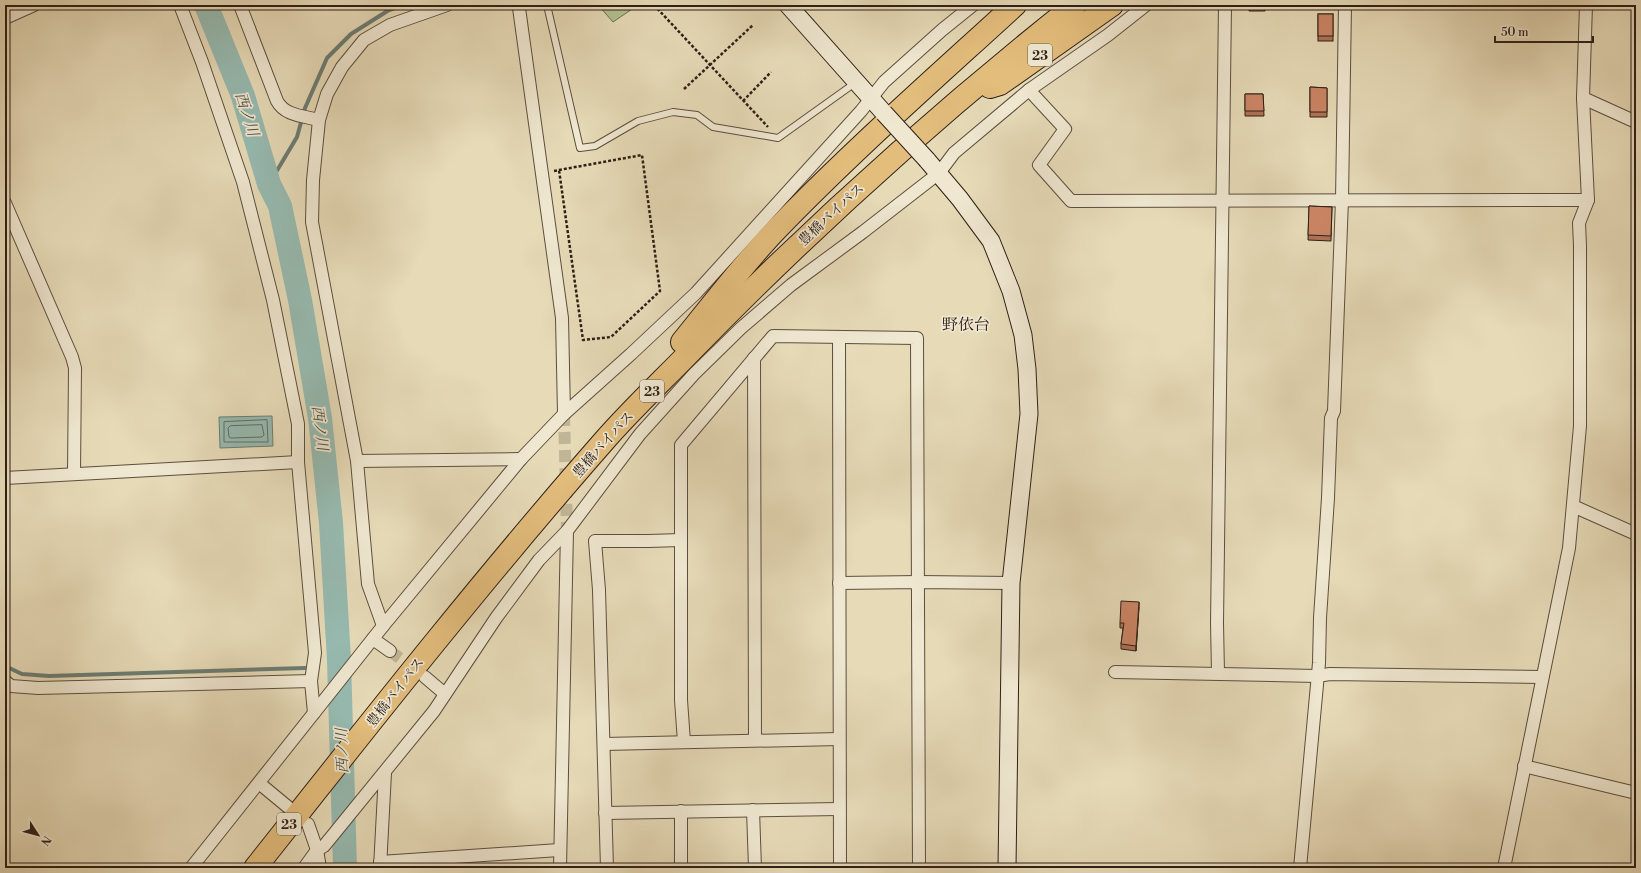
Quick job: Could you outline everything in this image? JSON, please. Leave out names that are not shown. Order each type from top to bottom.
[{"type":"highway","name":"23","points":[[606,439],[711,306],[772,234],[851,155],[1015,5]]},
{"type":"highway","name":"豊橋バイパス","points":[[255,868],[457,615],[606,439],[724,318],[844,200],[964,95],[1075,5]]},
{"type":"highway","name":"23","points":[[964,95],[1000,84],[1112,5]]},
{"type":"street","points":[[5,18],[34,5]]},
{"type":"street","points":[[180,5],[202,62],[243,182],[273,300],[296,417],[298,462],[315,653],[311,681],[314,713]]},
{"type":"street","points":[[240,5],[281,108],[289,113],[319,120]]},
{"type":"street","points":[[383,626],[368,584],[357,461],[312,222],[313,180],[319,120],[327,94],[338,74],[364,40],[390,24],[447,5]]},
{"type":"street","points":[[517,5],[519,8],[562,318],[564,414]]},
{"type":"street","points":[[788,5],[939,173],[991,241],[1011,291],[1023,335],[1027,369],[1029,414],[1011,583],[1007,868]]},
{"type":"street","points":[[191,868],[383,626],[521,459],[564,414],[696,293],[890,77],[942,30],[973,5]]},
{"type":"street","points":[[304,868],[382,777],[445,694],[496,618],[539,560],[567,530],[640,434],[694,374],[741,328],[791,285],[939,173],[954,153],[1029,90],[1108,35],[1146,5]]},
{"type":"street","points":[[1218,673],[1217,622],[1225,5]]},
{"type":"street","points":[[1300,868],[1319,663],[1320,618],[1328,498],[1331,418],[1334,411],[1342,200],[1345,5]]},
{"type":"street","points":[[1504,868],[1569,548],[1574,506],[1580,426],[1579,223],[1588,200],[1583,98],[1586,5]]},
{"type":"street","points":[[1029,90],[1065,129],[1039,165],[1071,201],[1588,200]]},
{"type":"street","points":[[1583,98],[1636,122]]},
{"type":"street","points":[[5,203],[72,357],[75,368],[74,474]]},
{"type":"street","points":[[684,742],[681,700],[682,446],[773,336],[917,338],[919,868]]},
{"type":"street","points":[[839,337],[840,868]]},
{"type":"street","points":[[754,358],[755,740]]},
{"type":"street","points":[[357,461],[521,459]]},
{"type":"street","points":[[5,478],[298,462]]},
{"type":"street","points":[[1574,506],[1636,534]]},
{"type":"street","points":[[560,868],[559,850],[567,530]]},
{"type":"street","points":[[607,868],[599,590],[595,541],[681,540]]},
{"type":"street","points":[[839,584],[919,582],[1011,583]]},
{"type":"street","points":[[373,639],[390,651]]},
{"type":"street","points":[[1115,672],[1317,676],[1330,674],[1542,676]]},
{"type":"street","points":[[425,677],[445,694]]},
{"type":"street","points":[[5,682],[11,686],[38,688],[311,681]]},
{"type":"street","points":[[604,744],[839,739]]},
{"type":"street","points":[[1524,766],[1636,793]]},
{"type":"street","points":[[382,777],[380,865],[559,850]]},
{"type":"street","points":[[259,783],[288,807]]},
{"type":"street","points":[[605,814],[681,811],[839,809]]},
{"type":"street","points":[[753,810],[755,868]]},
{"type":"street","points":[[681,811],[681,868]]},
{"type":"street","points":[[308,824],[321,848],[320,868]]},
{"type":"lane","points":[[547,5],[580,148],[595,146],[638,121],[672,112],[696,115],[713,127],[778,138],[856,82]]},
{"type":"path","points":[[654,6],[778,138]]},
{"type":"path","points":[[684,89],[753,24]]},
{"type":"path","points":[[743,101],[771,72]]},
{"type":"path","points":[[542,173],[642,155],[660,291],[611,337],[583,340],[559,170]]},
{"type":"green space","points":[[598,5],[638,5],[613,22]]},
{"type":"water","points":[[272,416],[273,446],[220,448],[219,417]]},
{"type":"building","points":[[1265,5],[1265,6],[1249,6]]},
{"type":"building","points":[[1318,14],[1333,14],[1333,36],[1318,36]]},
{"type":"building","points":[[1310,87],[1327,88],[1327,112],[1310,112]]},
{"type":"building","points":[[1245,94],[1263,94],[1264,111],[1245,111]]},
{"type":"building","points":[[1309,206],[1332,207],[1331,236],[1308,235]]},
{"type":"building","points":[[1121,601],[1139,602],[1136,646],[1121,644],[1124,623],[1120,623]]},
{"type":"waterway","name":"西ノ川","points":[[206,5],[243,96],[269,184],[280,206],[300,300],[320,418],[331,523],[339,660],[345,868]]},
{"type":"waterway","points":[[269,184],[297,137],[305,108],[327,58],[351,34],[389,10],[404,5]]},
{"type":"waterway","points":[[5,666],[22,674],[49,676],[305,668]]},
{"type":"tunnel","points":[[564,414],[567,531]]},
{"type":"tunnel","points":[[390,651],[417,671]]},
{"type":"district","name":"野依台","points":[[966,324]]}]
